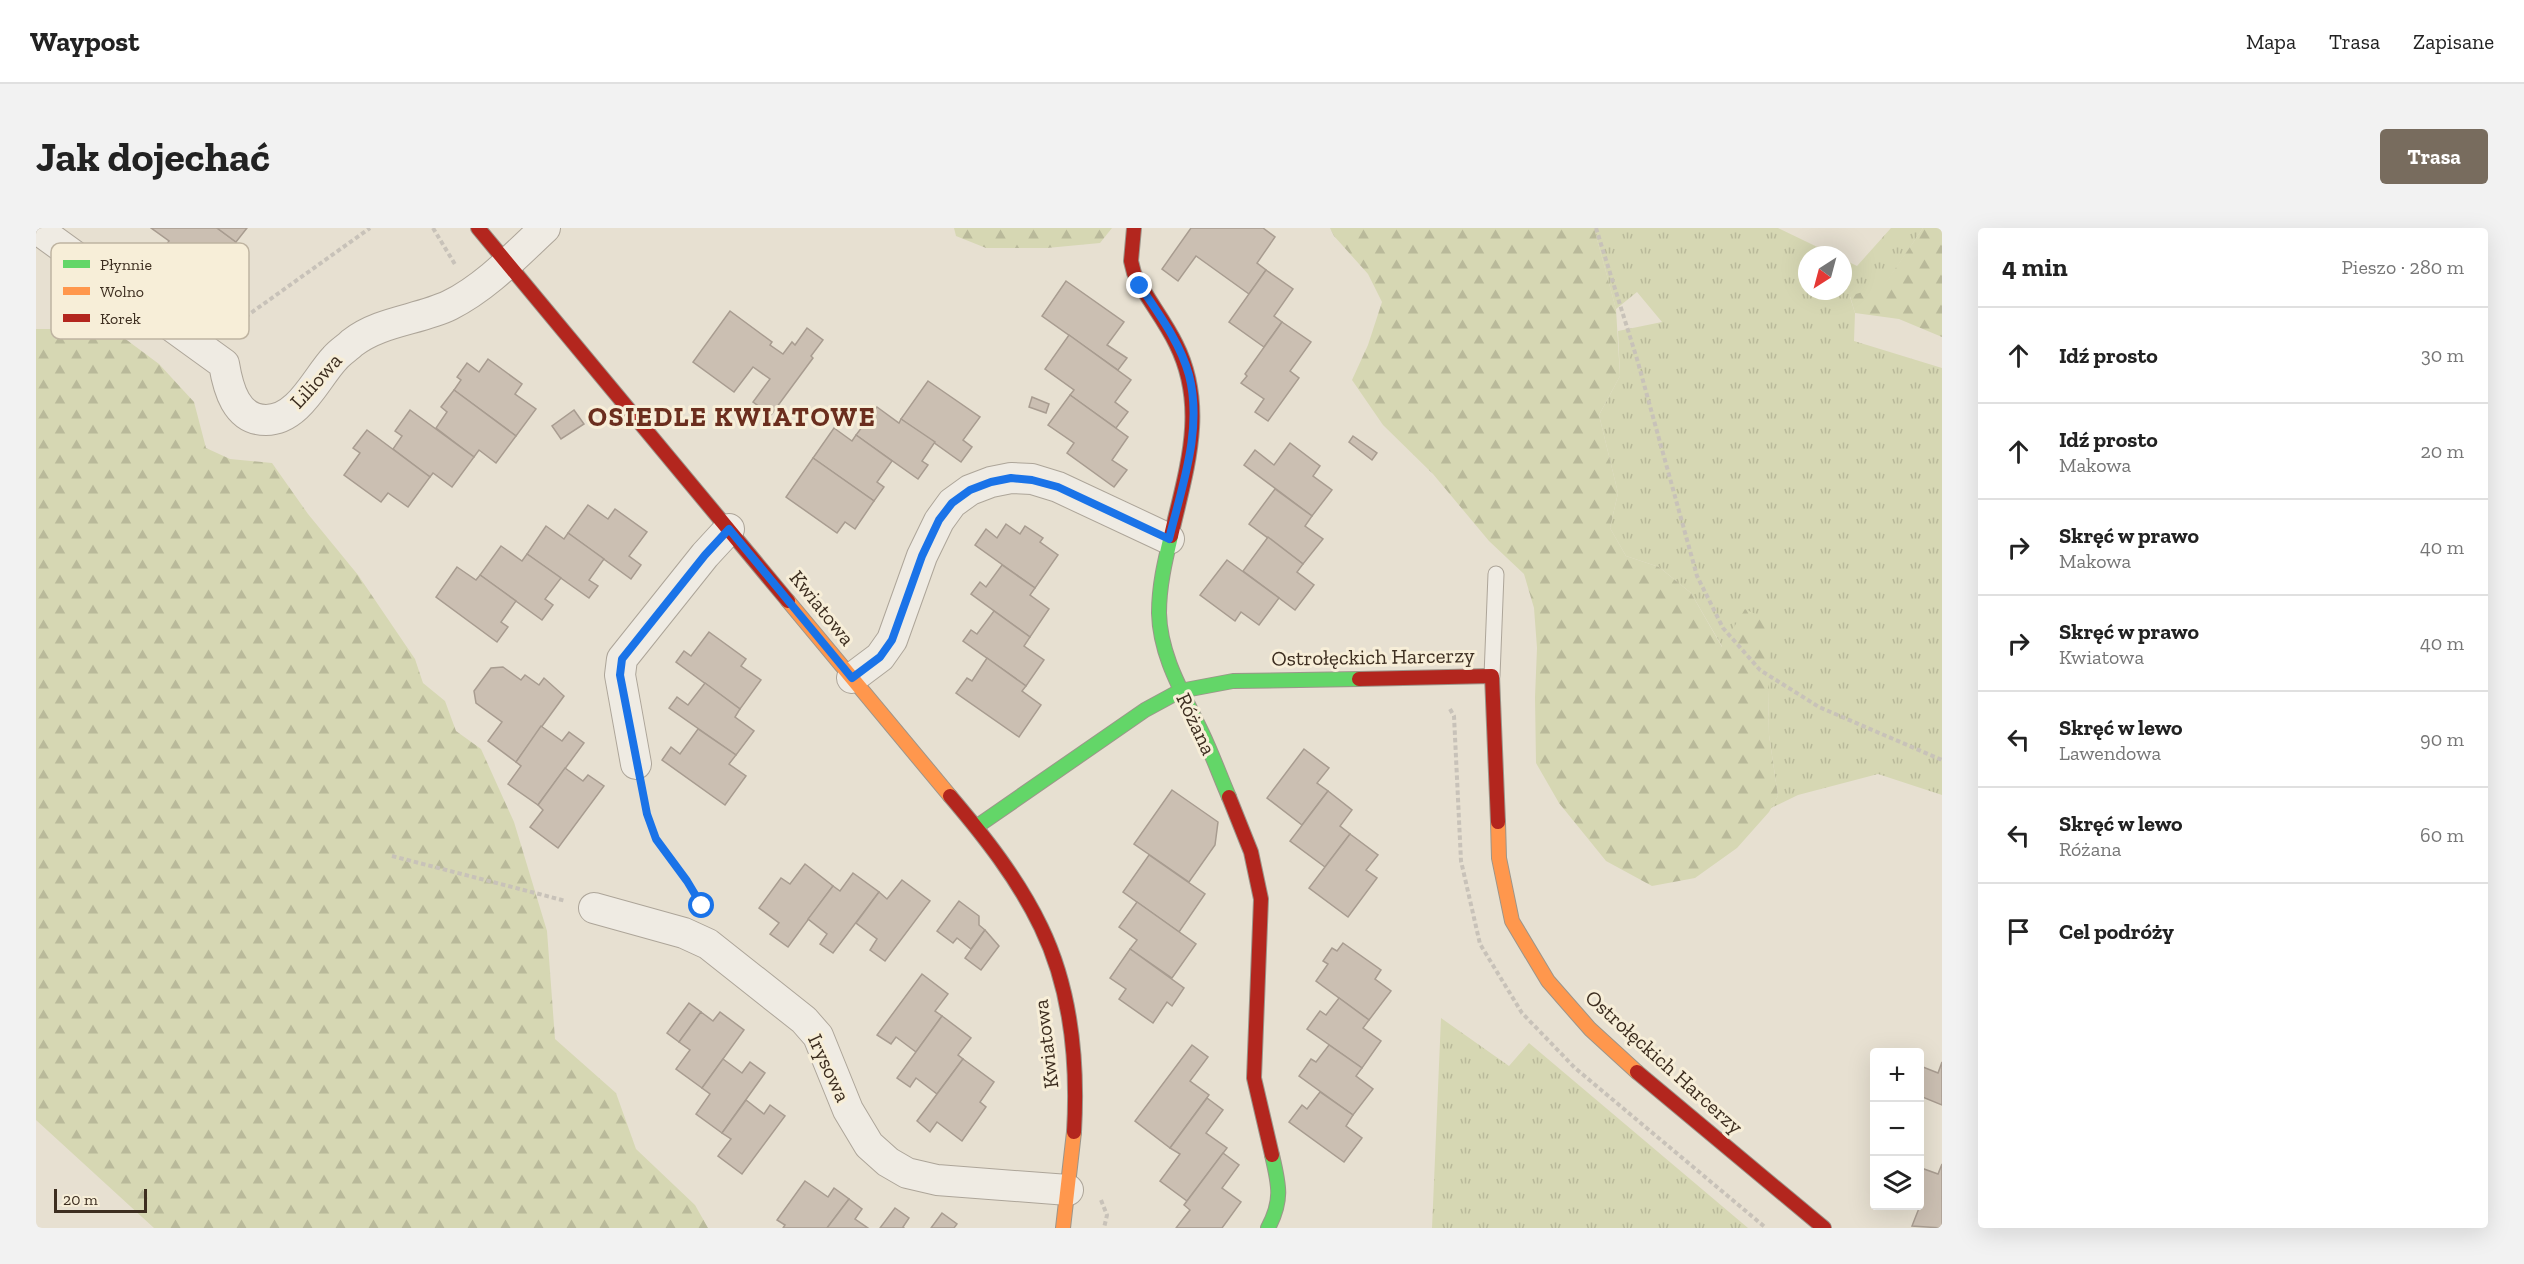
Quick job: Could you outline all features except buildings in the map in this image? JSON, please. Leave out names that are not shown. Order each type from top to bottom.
[{"type":"street","name":"Liliowa","points":[[36,228],[57,243]]},
{"type":"street","name":"Kwiatowa","points":[[478,228],[976,827],[1029,904],[1048,947],[1062,990],[1071,1037],[1074,1140],[1063,1228]]},
{"type":"street","points":[[508,262],[545,228]]},
{"type":"street","name":"Różana","points":[[1134,228],[1131,261],[1134,273],[1176,343],[1189,375],[1194,411],[1192,441],[1160,586],[1159,615],[1166,652],[1180,691],[1202,734],[1251,852],[1261,899],[1254,1078],[1280,1190],[1276,1213],[1268,1228]]},
{"type":"street","name":"Liliowa","points":[[189,339],[224,364],[228,390],[238,405],[249,416],[267,420],[285,414],[302,400],[336,356],[360,338],[408,318],[448,306],[474,291],[508,262]]},
{"type":"street","points":[[852,678],[880,657],[892,640],[922,556],[939,520],[952,503],[970,490],[1011,478],[1032,480],[1058,487],[1169,539]]},
{"type":"street","points":[[636,764],[620,675],[622,659],[705,555],[729,529]]},
{"type":"street","name":"Ostrołęckich Harcerzy","points":[[976,827],[1145,710],[1180,691],[1233,681],[1492,676],[1499,858],[1512,921],[1548,981],[1590,1029],[1638,1073],[1824,1228]]},
{"type":"street","name":"Irysowa","points":[[594,908],[684,933],[708,944],[804,1020],[818,1036],[848,1110],[868,1145],[888,1162],[907,1173],[938,1180],[1068,1190]]},
{"type":"lane","points":[[1492,676],[1496,574]]},
{"type":"path","points":[[249,315],[370,228]]},
{"type":"path","points":[[1596,228],[1637,359],[1697,576],[1723,628],[1760,670],[1819,707],[1942,760]]},
{"type":"path","points":[[439,237],[443,232]]},
{"type":"path","points":[[636,764],[647,814],[656,839],[702,906],[708,944]]},
{"type":"path","points":[[392,856],[594,908]]},
{"type":"green space","points":[[954,228],[1112,228],[1100,243],[1047,248],[986,248],[956,236]]},
{"type":"green space","points":[[1330,228],[1594,228],[1616,309],[1620,376],[1599,415],[1618,493],[1610,528],[1626,556],[1659,567],[1691,593],[1722,647],[1745,609],[1771,622],[1769,735],[1778,796],[1769,812],[1737,848],[1695,878],[1652,886],[1606,861],[1559,803],[1536,763],[1537,648],[1534,608],[1524,574],[1489,541],[1433,474],[1383,425],[1352,380],[1368,345],[1382,302],[1368,274],[1334,236]]},
{"type":"green space","points":[[1594,228],[1778,228],[1815,246],[1798,246],[1798,300],[1851,300],[1855,313],[1854,341],[1942,368],[1942,795],[1878,774],[1798,795],[1771,808],[1778,796],[1769,735],[1768,690],[1723,648],[1691,593],[1659,567],[1626,556],[1610,528],[1618,493],[1599,415],[1620,376],[1618,331],[1662,322],[1637,292],[1616,309]]},
{"type":"green space","points":[[1891,228],[1923,228],[1884,286],[1852,296],[1852,264],[1857,266]]},
{"type":"green space","points":[[1923,228],[1942,228],[1942,337],[1899,319],[1855,313],[1852,295],[1884,285]]},
{"type":"green space","points":[[36,329],[51,329],[51,339],[125,339],[159,364],[194,402],[206,448],[230,459],[272,463],[308,514],[358,575],[415,659],[423,683],[445,701],[456,731],[481,749],[514,822],[547,931],[555,1039],[616,1093],[636,1149],[695,1205],[708,1228],[154,1228],[36,1120]]},
{"type":"green space","points":[[1441,1018],[1509,1066],[1529,1043],[1748,1228],[1432,1228]]},
{"type":"traffic: fast","points":[[1171,536],[1159,603],[1160,629],[1174,675],[1206,741],[1229,797]]},
{"type":"traffic: fast","points":[[976,827],[1145,710],[1180,691],[1233,681],[1359,679]]},
{"type":"traffic: fast","points":[[1268,1228],[1278,1201],[1272,1155]]},
{"type":"traffic: slow","points":[[788,601],[950,796]]},
{"type":"traffic: slow","points":[[1498,822],[1499,858],[1512,921],[1548,981],[1590,1029],[1637,1072]]},
{"type":"traffic: slow","points":[[1063,1228],[1074,1132]]},
{"type":"traffic: jam","points":[[478,228],[788,601]]},
{"type":"traffic: jam","points":[[1134,228],[1131,261],[1134,273],[1176,344],[1186,368],[1191,392],[1191,439],[1188,463],[1171,536]]},
{"type":"traffic: jam","points":[[1359,679],[1492,676],[1498,822]]},
{"type":"traffic: jam","points":[[950,796],[988,842],[1011,875],[1032,909],[1051,951],[1066,1001],[1070,1027],[1075,1080],[1074,1132]]},
{"type":"traffic: jam","points":[[1229,797],[1251,852],[1261,899],[1254,1078],[1272,1155]]},
{"type":"traffic: jam","points":[[1637,1072],[1824,1228]]},
{"type":"district","name":"OSIEDLE KWIATOWE","points":[[732,417]]},
{"type":"route","points":[[702,906],[656,839],[647,814],[620,675],[622,659],[705,555],[729,529],[852,678],[880,657],[892,640],[930,537],[952,503],[970,490],[1011,478],[1032,480],[1058,487],[1169,539],[1192,441],[1194,411],[1189,375],[1176,343],[1140,286]]}]
